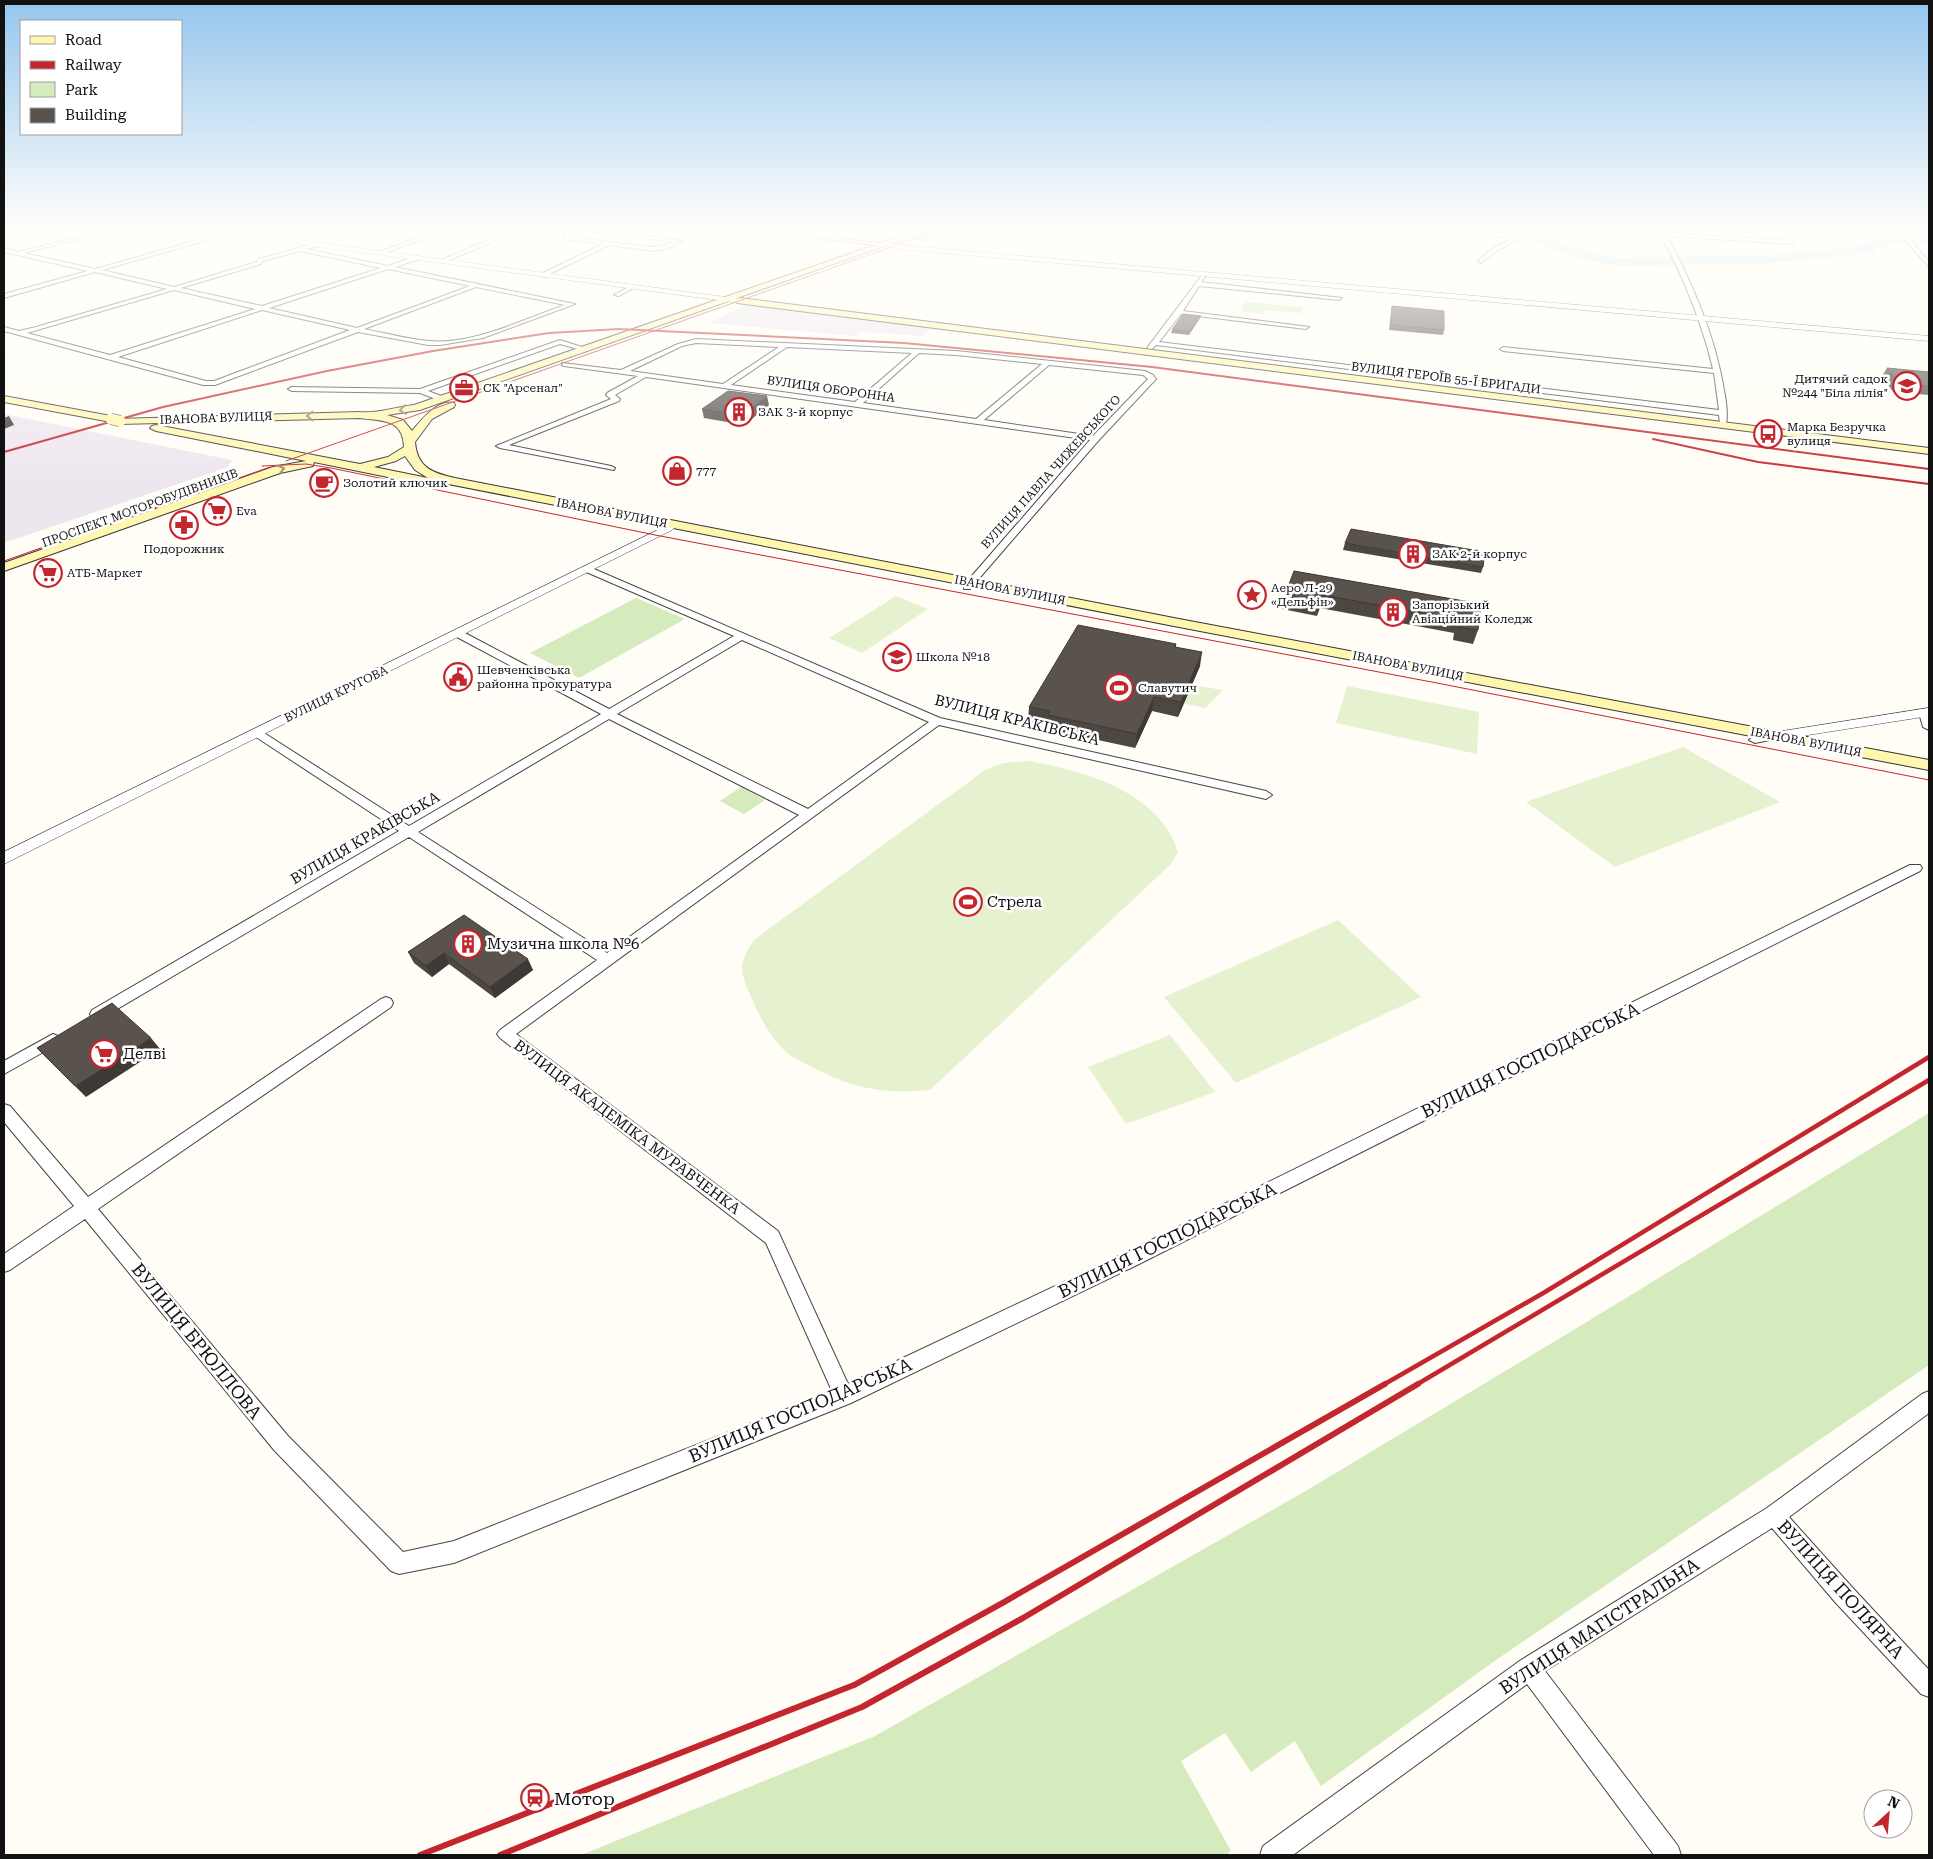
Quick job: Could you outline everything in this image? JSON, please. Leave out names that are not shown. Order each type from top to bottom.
[{"type":"main road","points":[[358,415],[406,410],[684,314]]},
{"type":"main road","points":[[356,467],[376,465],[392,459],[410,445],[428,417],[439,410],[704,314]]},
{"type":"main road","name":"ВУЛИЦЯ ГЕРОЇВ 55-Ї БРИГАДИ","points":[[840,314],[1929,451]]},
{"type":"main road","name":"ІВАНОВА ВУЛИЦЯ","points":[[4,400],[969,585],[1929,764]]},
{"type":"main road","name":"ІВАНОВА ВУЛИЦЯ","points":[[116,420],[358,415],[384,418],[399,422],[406,430],[414,460],[422,469],[430,475],[442,478],[969,585],[1929,773]]},
{"type":"main road","points":[[198,437],[203,431],[217,423],[254,417]]},
{"type":"main road","name":"ПРОСПЕКТ МОТОРОБУДІВНИКІВ","points":[[4,556],[252,468],[260,464],[270,451]]},
{"type":"main road","name":"ПРОСПЕКТ МОТОРОБУДІВНИКІВ","points":[[4,567],[277,470],[306,464],[338,464]]},
{"type":"street","points":[[18,332],[37,330],[92,314]]},
{"type":"street","points":[[112,357],[244,314]]},
{"type":"street","points":[[287,314],[417,342],[440,344],[481,337],[545,314]]},
{"type":"street","points":[[4,329],[206,383],[220,382],[401,314]]},
{"type":"street","points":[[1147,353],[1178,314]]},
{"type":"street","points":[[1194,314],[1306,327]]},
{"type":"street","points":[[1653,314],[1929,339]]},
{"type":"street","points":[[1700,314],[1711,343],[1723,413],[1723,425]]},
{"type":"street","points":[[622,372],[687,342],[696,341],[972,355],[1047,363]]},
{"type":"street","points":[[292,389],[422,391],[560,342],[585,349]]},
{"type":"street","points":[[1154,343],[1723,413]]},
{"type":"street","points":[[725,386],[785,346]]},
{"type":"street","points":[[1503,349],[1716,371]]},
{"type":"street","points":[[857,404],[916,353]]},
{"type":"street","points":[[978,420],[1047,363]]},
{"type":"street","name":"ВУЛИЦЯ ПАВЛА ЧИЖЕВСЬКОГО","points":[[969,585],[1095,439],[1152,379],[1151,376],[1145,373],[1047,363]]},
{"type":"street","name":"ВУЛИЦЯ ОБОРОННА","points":[[564,364],[978,420],[1095,439]]},
{"type":"street","points":[[611,468],[500,446],[616,399],[610,395],[645,375]]},
{"type":"street","points":[[422,391],[441,399]]},
{"type":"street","name":"ВУЛИЦЯ КРУГОВА","points":[[4,860],[668,528]]},
{"type":"street","name":"ВУЛИЦЯ КРАКІВСЬКА","points":[[587,568],[937,721],[1266,795]]},
{"type":"street","points":[[459,634],[609,714],[808,814]]},
{"type":"street","name":"ВУЛИЦЯ КРАКІВСЬКА","points":[[87,1020],[742,636]]},
{"type":"street","points":[[1755,740],[1928,717]]},
{"type":"street","name":"ВУЛИЦЯ АКАДЕМІКА МУРАВЧЕНКА","points":[[844,1396],[772,1237],[505,1034],[937,721]]},
{"type":"street","points":[[257,733],[607,960]]},
{"type":"street","name":"ВУЛИЦЯ ГОСПОДАРСЬКА","points":[[399,1563],[454,1552],[844,1396],[1130,1259],[1915,868]]},
{"type":"street","points":[[4,1264],[386,1003]]},
{"type":"street","points":[[4,1068],[61,1035]]},
{"type":"street","name":"ВУЛИЦЯ БРЮЛЛОВА","points":[[4,1111],[167,1303],[281,1444],[399,1563]]},
{"type":"street","name":"ВУЛИЦЯ МАГІСТРАЛЬНА","points":[[1272,1855],[1529,1668],[1774,1515],[1929,1400]]},
{"type":"street","name":"ВУЛИЦЯ ПОЛЯРНА","points":[[1774,1515],[1843,1594],[1929,1686]]},
{"type":"street","points":[[1529,1668],[1669,1855]]},
{"type":"shaded area","points":[[727,314],[820,314],[933,327],[924,336],[860,332],[856,336],[709,323]]},
{"type":"shaded area","points":[[4,414],[232,460],[228,467],[4,543]]},
{"type":"green space","points":[[896,596],[928,609],[862,653],[829,638]]},
{"type":"green space","points":[[636,598],[685,619],[579,678],[530,653]]},
{"type":"green space","points":[[1192,685],[1223,690],[1205,708],[1182,703]]},
{"type":"green space","points":[[1347,686],[1479,712],[1477,754],[1336,723]]},
{"type":"green space","points":[[1683,747],[1780,802],[1615,867],[1526,802]]},
{"type":"green space","name":"Стрела","points":[[1029,761],[1095,778],[1117,787],[1137,799],[1154,813],[1168,831],[1178,852],[1171,864],[930,1090],[897,1091],[854,1085],[826,1074],[789,1055],[766,1027],[745,982],[742,969],[743,963],[754,940],[985,770],[1003,763]]},
{"type":"green space","points":[[741,787],[765,800],[744,814],[720,801]]},
{"type":"green space","points":[[1338,920],[1421,997],[1236,1083],[1164,997]]},
{"type":"green space","points":[[1170,1035],[1215,1092],[1126,1124],[1088,1067]]},
{"type":"green space","points":[[1929,1113],[1929,1365],[1496,1660],[1321,1786],[1295,1741],[1251,1772],[1225,1733],[1181,1761],[1231,1851],[1226,1855],[581,1855],[875,1736],[1304,1492]]},
{"type":"building","points":[[1183,314],[1201,316],[1190,332],[1172,330]]},
{"type":"building","points":[[1392,314],[1444,314],[1444,330],[1391,325]]},
{"type":"building","points":[[1887,368],[1929,372],[1929,386],[1898,383]]},
{"type":"building","points":[[728,391],[767,396],[742,416],[702,409]]},
{"type":"building","points":[[1351,529],[1485,552],[1483,567],[1345,543]]},
{"type":"building","points":[[1294,571],[1481,604],[1478,630],[1458,627],[1459,620],[1323,595],[1321,602],[1285,595]]},
{"type":"building","name":"Славутич","points":[[1078,625],[1176,644],[1175,647],[1202,652],[1181,702],[1154,697],[1137,734],[1048,715],[1050,711],[1029,707]]},
{"type":"building","name":"Музична школа №6","points":[[464,915],[528,959],[490,987],[444,953],[426,966],[408,952]]},
{"type":"building","name":"Делві","points":[[112,1003],[151,1038],[75,1086],[37,1048]]},
{"type":"tram line","points":[[286,461],[703,314]]},
{"type":"tram line","points":[[262,466],[306,464],[331,468],[655,535],[1437,683],[1929,780]]},
{"type":"tram line","points":[[4,561],[270,467]]},
{"type":"railway","points":[[4,452],[163,407],[327,371],[433,351],[549,333],[619,329],[904,343],[1152,367],[1929,469]]},
{"type":"railway","points":[[1653,439],[1758,462],[1929,484]]},
{"type":"railway","points":[[1383,1385],[1545,1292],[1929,1057]]},
{"type":"railway","points":[[1416,1385],[1929,1080]]},
{"type":"railway","points":[[420,1855],[854,1685],[1004,1602],[1385,1384]]},
{"type":"railway","points":[[500,1855],[862,1707],[1023,1618],[1418,1384]]},
{"type":"place","name":"Дитячий садок №244 \"Біла лілія\"","points":[[1907,386]]},
{"type":"place","name":"СК \"Арсенал\"","points":[[464,388]]},
{"type":"place","name":"ЗАК 3-й корпус","points":[[739,412]]},
{"type":"place","name":"Марка Безручка вулиця","points":[[1768,434]]},
{"type":"place","name":"777","points":[[677,471]]},
{"type":"place","name":"Золотий ключик","points":[[324,483]]},
{"type":"place","name":"Eva","points":[[217,511]]},
{"type":"place","name":"Подорожник","points":[[184,525]]},
{"type":"place","name":"ЗАК 2-й корпус","points":[[1413,554]]},
{"type":"place","name":"АТБ-Маркет","points":[[48,573]]},
{"type":"place","name":"Аеро Л-29 «Дельфін»","points":[[1252,595]]},
{"type":"place","name":"Запорізький Авіаційний Коледж","points":[[1393,612]]},
{"type":"place","name":"Школа №18","points":[[897,657]]},
{"type":"place","name":"Шевченківська районна прокуратура","points":[[458,677]]},
{"type":"place","name":"Славутич","points":[[1119,688]]},
{"type":"place","name":"Стрела","points":[[968,902]]},
{"type":"place","name":"Музична школа №6","points":[[468,944]]},
{"type":"place","name":"Делві","points":[[104,1054]]},
{"type":"place","name":"Мотор","points":[[535,1798]]}]
